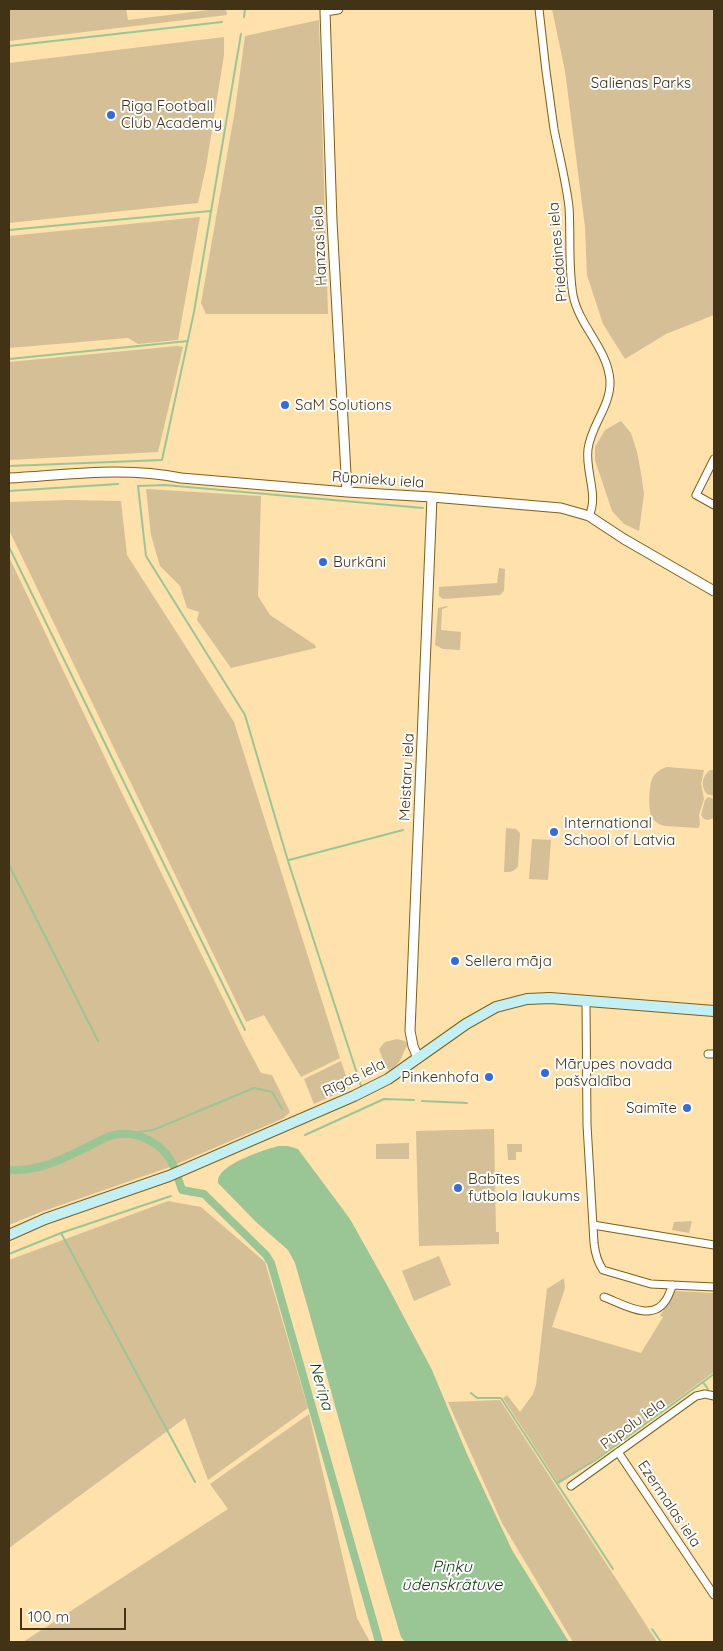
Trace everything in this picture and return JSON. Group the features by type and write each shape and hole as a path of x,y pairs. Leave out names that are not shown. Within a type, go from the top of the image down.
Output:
{"main road":[{"name":"Rīgas iela","path":"9,1235 45,1219 169,1176 337,1104 388,1079 478,1016 496,1007 536,998 714,1011"}],"street":[{"name":"Hanzas iela","path":"338,9 325,11 332,221 347,492"},
{"name":"Priedaines iela","path":"538,9 549,97 569,208 573,295 580,316 604,359 610,381 606,402 588,445 588,465 594,504 590,516"},
{"path":"714,459 696,495 714,505"},
{"name":"Rūpnieku iela","path":"9,478 130,471 164,474 181,478 561,508 590,516"},
{"name":"Meistaru iela","path":"418,1058 410,1031 432,497"},
{"path":"590,516 624,539 714,591"},
{"path":"586,1001 587,1125 595,1252 599,1264 603,1270 650,1284 714,1287"},
{"path":"593,1225 714,1245"},
{"path":"604,1297 644,1312 656,1311 666,1301 672,1286"},
{"name":"Pūpolu iela","path":"571,1486 696,1396 705,1394 714,1396"},
{"name":"Ezermalas iela","path":"618,1452 714,1595"}],"green space":[{"path":"9,9 126,9 128,20 217,9 226,9 227,15 9,41"},
{"name":"Salienas Parks","path":"552,9 714,9 714,315 666,334 625,359 603,324 587,275 585,227 565,71"},
{"path":"319,20 328,314 206,314 201,303 235,110 245,36"},
{"name":"Riga Football Club Academy","path":"224,37 224,55 206,167 198,203 9,223 9,63"},
{"path":"200,217 178,340 138,344 128,338 9,348 9,236"},
{"path":"177,346 183,347 158,452 9,460 9,362"},
{"path":"621,421 631,433 641,473 644,494 639,531 624,524 612,511 595,460 595,447 605,430"},
{"path":"146,489 261,496 258,596 270,615 315,645 316,648 231,668 197,620 199,612 187,608 180,586 160,566 151,535"},
{"path":"121,501 127,555 234,722 340,1058 301,1077 264,1015 246,1022 9,530 9,502"},
{"path":"9,557 117,783 246,1045 261,1073 272,1075 290,1112 284,1118 170,1167 9,1225"},
{"path":"499,568 505,569 504,591 500,595 443,599 439,596 439,587 497,583"},
{"path":"447,606 442,609 441,630 461,632 460,650 443,649 435,645 438,608"},
{"path":"667,767 704,770 701,784 704,799 699,815 700,825 698,828 665,826 652,818 649,804 651,782 656,773"},
{"path":"710,770 714,770 714,796 707,794 703,788 705,775"},
{"path":"708,797 714,799 714,818 708,820 704,819 701,815 705,800"},
{"path":"506,828 516,829 520,833 518,866 512,871 504,872"},
{"path":"532,839 551,840 548,880 529,879"},
{"path":"397,1039 405,1041 408,1045 400,1060 390,1070 386,1068 379,1049 385,1042"},
{"path":"341,1061 350,1088 314,1104 304,1079"},
{"name":"Babītes futbola laukums","path":"494,1129 496,1232 499,1232 499,1244 419,1246 416,1131"},
{"path":"409,1143 409,1159 376,1159 376,1144"},
{"path":"507,1144 522,1144 522,1152 516,1152 516,1160 508,1160"},
{"path":"168,1201 201,1207 265,1262 308,1408 208,1480 185,1418 9,1548 9,1260"},
{"path":"692,1221 689,1233 672,1230 674,1222"},
{"path":"439,1256 451,1285 414,1301 402,1271"},
{"path":"564,1278 565,1288 552,1327 641,1353 663,1317 660,1316 675,1291 714,1293 714,1372 559,1484 503,1398 507,1395 520,1412 533,1394 536,1385 547,1289"},
{"path":"500,1400 657,1642 573,1642 502,1523 448,1402"},
{"path":"309,1414 357,1618 370,1642 23,1642 228,1509 210,1484"}],"water":[{"name":"Piņķu ūdenskrātuve","path":"278,1146 298,1149 350,1219 432,1370 467,1454 512,1550 569,1642 405,1642 401,1637 373,1544 295,1263 288,1250 257,1223 218,1183 219,1176 232,1164"}],"waterway":[{"path":"244,17 245,9"},
{"path":"9,46 222,22"},
{"path":"9,466 162,460 194,312 241,34"},
{"path":"9,230 210,211"},
{"path":"9,359 188,341"},
{"path":"9,491 118,484"},
{"path":"361,1086 288,861 245,715 146,556 138,486 165,485 423,508"},
{"path":"9,547 245,1030"},
{"path":"289,860 403,830"},
{"path":"9,865 98,1041"},
{"path":"124,1134 153,1130 254,1088 272,1092 282,1109"},
{"path":"305,1135 384,1099 414,1100"},
{"path":"422,1101 467,1103"},
{"name":"Neriņa","path":"9,1170 30,1169 50,1164 105,1138 120,1134 139,1136 148,1140 163,1151 174,1167"},
{"name":"Neriņa","path":"178,1178 182,1190 204,1194 266,1255 271,1263 379,1642"},
{"path":"9,1254 61,1233 171,1196"},
{"path":"61,1233 195,1482"},
{"path":"557,1483 594,1461 714,1374"},
{"path":"703,1382 708,1389"},
{"path":"471,1393 477,1398 501,1398 613,1569"},
{"path":"652,1629 661,1642"}],"place":[{"name":"Riga Football Club Academy","path":"111,115"},
{"name":"SaM Solutions","path":"285,405"},
{"name":"Burkāni","path":"323,562"},
{"name":"International School of Latvia","path":"554,832"},
{"name":"Sellera māja","path":"455,961"},
{"name":"Mārupes novada pašvaldība","path":"545,1073"},
{"name":"Pinkenhofa","path":"489,1077"},
{"name":"Saimīte","path":"687,1108"},
{"name":"Babītes futbola laukums","path":"458,1188"}]}
